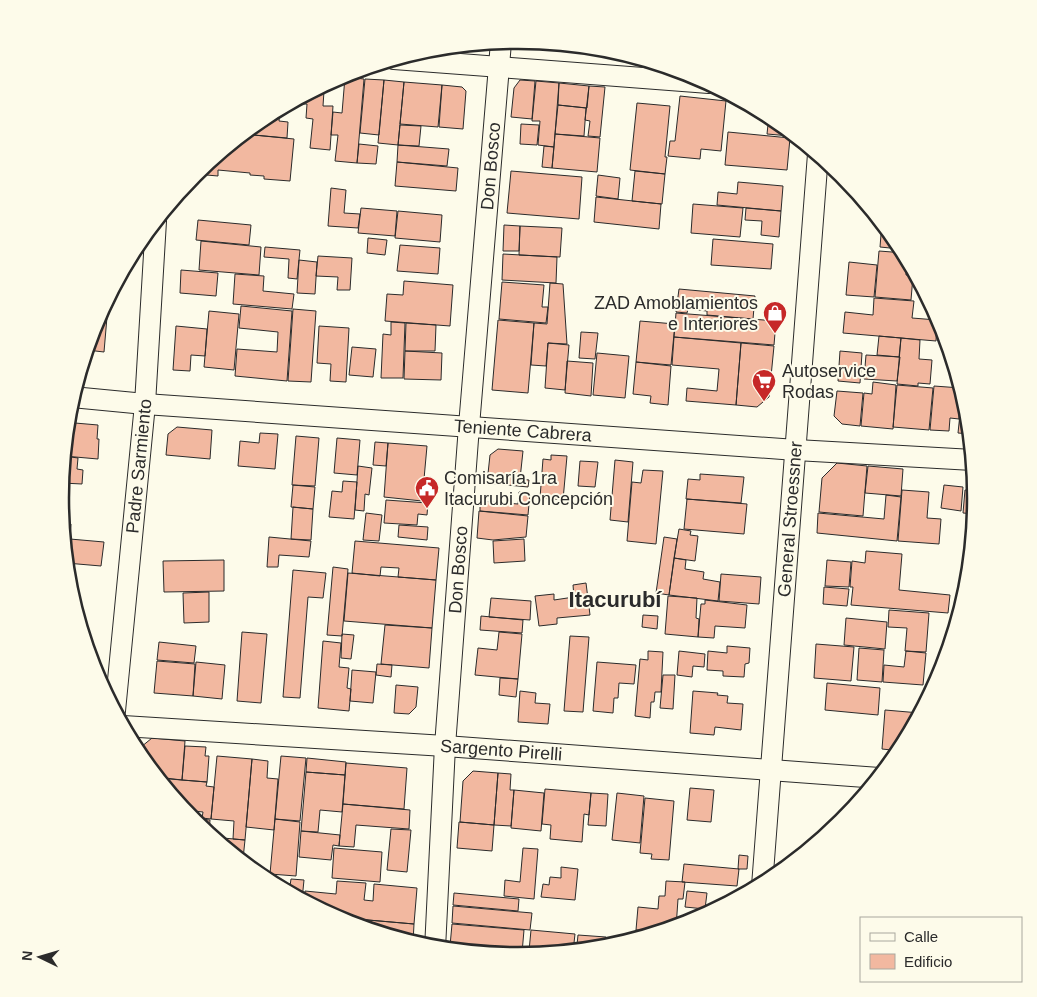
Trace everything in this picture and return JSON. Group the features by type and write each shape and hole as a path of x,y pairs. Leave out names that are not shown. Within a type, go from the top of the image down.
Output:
{"street":[{"name":"Don Bosco","path":"435,941 445,746 469,426 501,50"},
{"path":"413,61 686,81"},
{"name":"General Stroessner","path":"763,875 817,162"},
{"name":"Padre Sarmiento","path":"116,699 145,404 155,235"},
{"name":"Teniente Cabrera","path":"80,398 796,450 966,460"},
{"name":"Sargento Pirelli","path":"131,727 445,746 871,777"}],"building":[{"path":"359,78 364,79 357,163 335,161 338,135 331,135 333,112 342,113 344,84"},
{"path":"365,79 384,80 379,135 360,133"},
{"path":"384,80 404,82 398,145 378,143"},
{"path":"520,80 535,81 532,119 511,117 514,88"},
{"path":"536,81 559,83 554,147 538,145 540,121 532,121"},
{"path":"404,82 442,85 438,127 400,124"},
{"path":"559,83 589,86 587,108 558,105"},
{"path":"442,85 462,87 466,91 463,129 439,127"},
{"path":"589,86 605,87 600,137 588,136 590,121 585,120"},
{"path":"324,93 323,106 333,106 330,150 310,148 313,119 306,118 307,104 303,104"},
{"path":"680,96 726,101 721,151 701,149 700,159 668,156 670,141 675,141"},
{"path":"637,103 670,106 665,174 630,170"},
{"path":"558,105 586,108 584,136 555,134"},
{"path":"279,118 279,121 288,122 287,138 255,135"},
{"path":"521,124 539,125 537,145 520,144"},
{"path":"400,125 421,126 419,146 398,145"},
{"path":"768,125 783,135 767,134"},
{"path":"728,132 786,138 790,140 787,170 725,165"},
{"path":"555,134 600,138 597,172 552,168"},
{"path":"255,135 294,139 290,181 264,179 264,176 250,175 250,173 218,170 218,176 206,175"},
{"path":"359,144 378,146 376,164 357,163"},
{"path":"398,145 449,149 447,166 397,162"},
{"path":"544,146 554,147 552,168 542,167"},
{"path":"397,162 458,168 456,191 395,186"},
{"path":"511,171 582,177 579,219 507,213"},
{"path":"635,171 665,174 662,204 632,201"},
{"path":"598,175 620,178 618,199 596,196"},
{"path":"738,182 783,186 781,211 717,205 718,192 737,194"},
{"path":"331,188 346,190 344,213 360,214 358,228 328,226"},
{"path":"596,197 661,204 659,229 594,222"},
{"path":"693,204 743,208 740,237 691,233"},
{"path":"361,208 397,211 395,236 358,233"},
{"path":"746,208 781,211 779,237 761,235 762,221 745,220"},
{"path":"398,211 442,215 440,242 395,238"},
{"path":"198,220 251,225 249,245 196,240"},
{"path":"504,225 520,226 519,251 503,251"},
{"path":"520,226 562,228 560,257 519,255"},
{"path":"881,234 891,248 880,247"},
{"path":"368,238 387,240 385,255 367,253"},
{"path":"713,239 773,244 771,269 711,265"},
{"path":"201,241 261,247 259,275 199,270"},
{"path":"400,245 440,248 438,274 397,271"},
{"path":"265,247 300,250 297,279 288,278 289,259 264,257"},
{"path":"879,251 894,252 906,271 906,275 909,275 912,282 911,300 875,297"},
{"path":"503,254 557,257 556,283 502,280"},
{"path":"318,256 352,258 350,290 337,290 338,277 316,276"},
{"path":"299,260 317,262 315,294 297,293"},
{"path":"849,262 877,265 874,297 846,295"},
{"path":"181,270 218,273 216,296 180,293"},
{"path":"235,274 264,276 263,291 294,294 292,309 233,304"},
{"path":"404,281 453,285 450,326 385,321 387,294 403,295"},
{"path":"502,282 544,285 542,307 548,307 546,323 499,319"},
{"path":"550,283 563,284 567,344 548,343 546,366 531,365 534,323 547,324"},
{"path":"679,289 755,296 753,319 707,315 707,311 688,309 687,313 676,312"},
{"path":"874,298 914,301 912,318 931,320 936,333 936,341 843,333 845,312 873,315"},
{"path":"241,306 292,311 287,381 235,376 237,349 277,352 278,332 239,328"},
{"path":"293,309 316,311 311,382 288,381"},
{"path":"209,311 239,314 234,370 204,367"},
{"path":"676,313 776,321 774,345 674,337"},
{"path":"107,317 104,352 94,351"},
{"path":"498,320 534,323 528,393 492,390"},
{"path":"640,321 675,324 671,365 636,362"},
{"path":"391,322 405,323 403,378 381,378 383,334 391,335"},
{"path":"406,323 436,325 435,351 405,351"},
{"path":"176,326 207,329 205,356 191,355 190,371 173,370"},
{"path":"319,326 349,328 346,382 330,381 331,364 317,363"},
{"path":"581,332 598,333 595,359 579,358"},
{"path":"879,336 901,338 899,357 877,355"},
{"path":"674,337 741,343 736,405 686,401 687,388 717,391 719,369 672,365"},
{"path":"901,338 920,340 919,359 932,360 930,384 918,383 918,386 897,384"},
{"path":"548,343 569,345 565,390 545,388"},
{"path":"741,343 774,346 769,397 757,407 736,405"},
{"path":"352,347 376,349 373,377 349,375"},
{"path":"405,351 442,353 441,380 404,379"},
{"path":"840,351 862,353 860,383 838,381"},
{"path":"597,353 629,356 625,398 593,395"},
{"path":"866,355 900,357 897,381 864,379"},
{"path":"567,361 593,363 591,396 565,393"},
{"path":"636,362 671,366 668,405 650,403 651,396 633,394"},
{"path":"873,382 896,385 893,429 861,426 864,393 872,394"},
{"path":"897,385 933,388 929,430 893,427"},
{"path":"934,386 954,388 960,409 959,419 950,418 949,431 930,430"},
{"path":"837,391 863,393 860,426 842,424 834,416"},
{"path":"960,414 960,414 963,433 958,433"},
{"path":"75,423 98,425 98,459 71,457"},
{"path":"177,427 212,430 210,459 166,455 168,434"},
{"path":"260,433 278,434 275,469 238,466 240,441 259,443"},
{"path":"296,436 319,438 315,486 292,485"},
{"path":"337,438 360,440 357,475 334,473"},
{"path":"375,442 388,443 386,466 373,465"},
{"path":"388,443 427,446 422,501 384,497"},
{"path":"498,449 523,451 520,479 529,480 528,487 487,483 490,455"},
{"path":"551,455 567,456 563,500 540,498 543,459 551,460"},
{"path":"71,457 78,458 77,469 83,470 82,484 70,483"},
{"path":"615,460 633,462 628,522 610,520"},
{"path":"580,461 598,462 595,487 578,486"},
{"path":"837,463 867,466 863,516 819,512 822,478"},
{"path":"358,466 372,468 369,495 365,494 364,511 355,510"},
{"path":"868,466 903,469 901,496 865,493"},
{"path":"643,470 663,471 656,544 627,541 632,482 641,483"},
{"path":"700,474 744,477 741,503 686,499 688,479 700,480"},
{"path":"343,481 357,482 354,519 329,517 332,491 342,492"},
{"path":"293,485 315,487 313,509 291,507"},
{"path":"944,485 963,487 961,511 941,508"},
{"path":"902,490 929,492 927,518 941,519 939,544 898,541"},
{"path":"965,490 968,490 967,513 963,513"},
{"path":"519,492 530,493 528,515 480,511 480,501 518,504"},
{"path":"886,495 901,497 897,541 817,533 818,513 884,519"},
{"path":"687,499 747,504 744,534 684,529"},
{"path":"386,500 428,503 427,515 418,514 417,525 384,523"},
{"path":"293,507 313,509 311,540 291,539"},
{"path":"479,511 528,516 526,537 493,540 477,538"},
{"path":"366,513 382,515 379,541 363,540"},
{"path":"399,525 428,527 427,540 398,537"},
{"path":"679,529 691,531 690,535 698,536 695,561 674,558"},
{"path":"269,537 311,541 309,557 279,555 278,567 267,567"},
{"path":"664,537 677,539 669,595 656,593"},
{"path":"71,539 104,542 101,566 74,564"},
{"path":"524,539 525,561 494,563 493,541"},
{"path":"355,541 439,548 436,580 398,577 399,568 381,567 380,576 352,573"},
{"path":"866,551 902,554 899,590 950,595 948,613 851,605 853,587 850,587 852,561 865,563"},
{"path":"674,558 686,560 685,569 704,572 703,579 720,582 718,601 669,595"},
{"path":"224,560 224,591 164,592 163,561"},
{"path":"827,560 851,562 849,587 825,586"},
{"path":"333,567 348,569 342,636 327,635"},
{"path":"293,570 326,573 323,598 308,597 300,698 283,697"},
{"path":"348,573 436,580 432,628 344,621"},
{"path":"721,574 761,577 759,604 719,601"},
{"path":"586,583 590,615 557,618 557,624 539,626 535,596 554,594 554,600 574,597 573,585"},
{"path":"824,587 849,589 847,606 823,604"},
{"path":"209,592 209,622 184,623 183,593"},
{"path":"668,596 697,598 696,618 699,619 698,637 665,634"},
{"path":"491,598 531,601 530,620 489,617"},
{"path":"705,600 747,605 745,628 715,626 714,638 698,637 701,604 705,604"},
{"path":"889,610 929,613 926,652 905,651 907,628 888,627"},
{"path":"643,615 658,616 657,629 642,627"},
{"path":"481,616 523,620 522,633 480,630"},
{"path":"846,618 887,622 885,649 844,645"},
{"path":"385,625 432,628 429,668 381,664"},
{"path":"242,632 267,634 261,703 237,701"},
{"path":"499,632 522,634 518,679 475,675 478,648 497,650"},
{"path":"342,634 354,635 351,659 341,658"},
{"path":"570,636 589,637 583,712 564,711"},
{"path":"323,641 341,643 339,667 349,668 347,688 351,689 349,711 318,708"},
{"path":"159,642 196,646 194,663 157,660"},
{"path":"816,644 854,647 851,681 814,678"},
{"path":"727,646 750,648 749,663 745,664 744,677 723,676 723,671 707,670 708,651 727,653"},
{"path":"859,648 884,650 882,682 857,680"},
{"path":"648,651 663,652 661,692 655,692 654,702 651,702 650,718 635,716 640,659 648,660"},
{"path":"679,651 705,654 704,667 693,666 692,677 677,675"},
{"path":"906,651 926,653 923,685 883,682 884,665 904,667"},
{"path":"157,661 195,664 193,696 154,693"},
{"path":"196,662 225,665 222,699 193,696"},
{"path":"597,662 636,665 634,684 619,683 618,698 614,698 613,713 593,711"},
{"path":"377,664 392,665 391,677 376,675"},
{"path":"352,670 376,672 373,703 350,701"},
{"path":"663,675 675,675 673,709 660,708"},
{"path":"500,678 518,679 516,697 499,695"},
{"path":"827,683 880,688 878,715 825,710"},
{"path":"396,685 418,687 416,707 409,714 394,713"},
{"path":"520,691 536,693 535,703 550,704 548,724 518,722"},
{"path":"693,691 718,693 717,695 728,696 727,703 743,704 741,730 715,727 714,735 690,733"},
{"path":"885,710 914,712 891,750 882,749"},
{"path":"152,738 185,741 182,780 167,778 143,745"},
{"path":"185,746 206,747 205,756 209,756 207,782 182,780"},
{"path":"217,756 252,759 245,840 233,839 234,821 211,819"},
{"path":"281,756 306,758 300,821 275,819"},
{"path":"307,758 346,762 345,775 306,772"},
{"path":"252,759 268,761 267,778 278,779 274,830 246,827"},
{"path":"346,763 407,768 404,809 343,804"},
{"path":"473,771 498,773 494,825 460,822 463,781"},
{"path":"306,772 345,775 342,812 320,810 318,832 301,831"},
{"path":"498,773 511,774 510,790 514,790 511,826 494,825"},
{"path":"167,779 207,782 206,786 214,787 211,819 202,818 203,812 195,811"},
{"path":"690,788 714,790 711,822 687,820"},
{"path":"545,789 591,793 589,815 584,814 582,842 550,839 551,825 542,824"},
{"path":"514,790 544,793 541,831 511,828"},
{"path":"591,793 608,794 606,826 588,825"},
{"path":"617,793 644,796 640,843 612,840"},
{"path":"645,798 674,801 669,860 651,859 652,854 640,853"},
{"path":"343,804 410,810 409,829 356,825 354,847 339,846"},
{"path":"202,819 210,820 210,826"},
{"path":"275,819 300,822 296,876 270,873"},
{"path":"459,822 494,825 492,851 457,848"},
{"path":"391,829 411,830 407,872 387,870"},
{"path":"301,831 340,835 339,846 333,845 331,860 299,857"},
{"path":"223,838 245,840 244,854"},
{"path":"334,848 382,852 380,882 332,878"},
{"path":"523,848 538,849 534,899 504,896 505,880 520,882"},
{"path":"739,855 748,856 747,869 738,869"},
{"path":"684,864 739,869 737,886 682,882"},
{"path":"561,867 578,869 575,900 541,897 543,884 549,885 550,877 561,878"},
{"path":"291,879 304,880 303,893 290,885"},
{"path":"337,881 366,883 364,900 373,901 374,884 417,888 414,924 361,919 305,894 305,891 336,894"},
{"path":"666,881 685,882 683,899 678,899 677,919 643,931 636,930 638,907 658,909 659,896 665,896"},
{"path":"687,891 707,893 705,907 685,907"},
{"path":"454,893 519,899 518,911 453,905"},
{"path":"453,906 532,913 530,930 452,923"},
{"path":"361,919 414,924 413,936"},
{"path":"452,924 524,930 522,948 489,947 450,943"},
{"path":"531,930 575,934 574,944 529,948"},
{"path":"578,935 606,937 606,940 577,944"}],"place":[{"name":"ZAD Amoblamientos e Interiores","path":"775,334"},
{"name":"Autoservice Rodas","path":"764,402"},
{"name":"Comisaría 1ra Itacurubi Concepción","path":"427,509"}],"district":[{"name":"Itacurubí","path":"615,599"}]}
